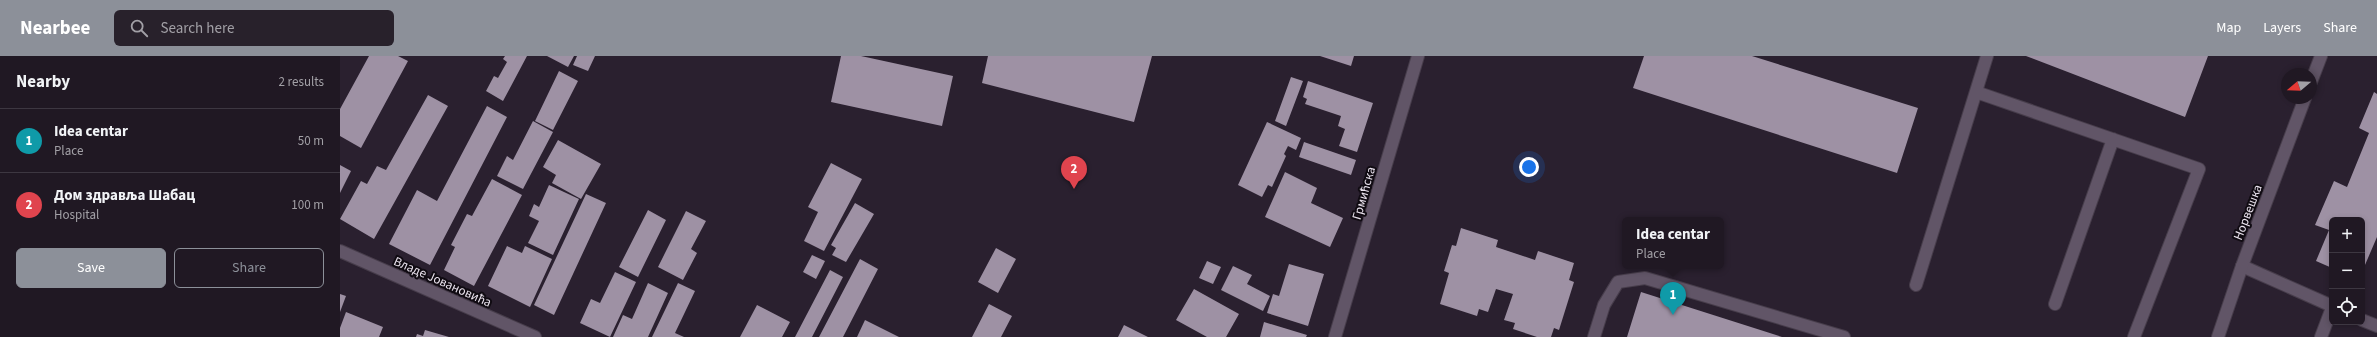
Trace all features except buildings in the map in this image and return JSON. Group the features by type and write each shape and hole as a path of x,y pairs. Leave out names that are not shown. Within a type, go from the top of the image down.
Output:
{"street":[{"name":"Грмићска","path":"1335,337 1418,56"},
{"path":"1916,286 1987,56"},
{"path":"2316,68 2321,56"},
{"path":"1976,92 2199,169 2134,337"},
{"name":"Норвешка","path":"2218,337 2242,266 2303,104"},
{"path":"2055,304 2113,139"},
{"name":"Владе Јовановића","path":"340,251 534,337"},
{"path":"2242,266 2329,306"},
{"path":"1594,337 1604,305 1618,282 1645,278 1844,337"},
{"path":"2321,337 2329,315"},
{"path":"2365,321 2377,326"}],"place":[{"name":"Дом здравља Шабац","path":"1074,189"},
{"name":"Idea centar","path":"1673,315"}]}
